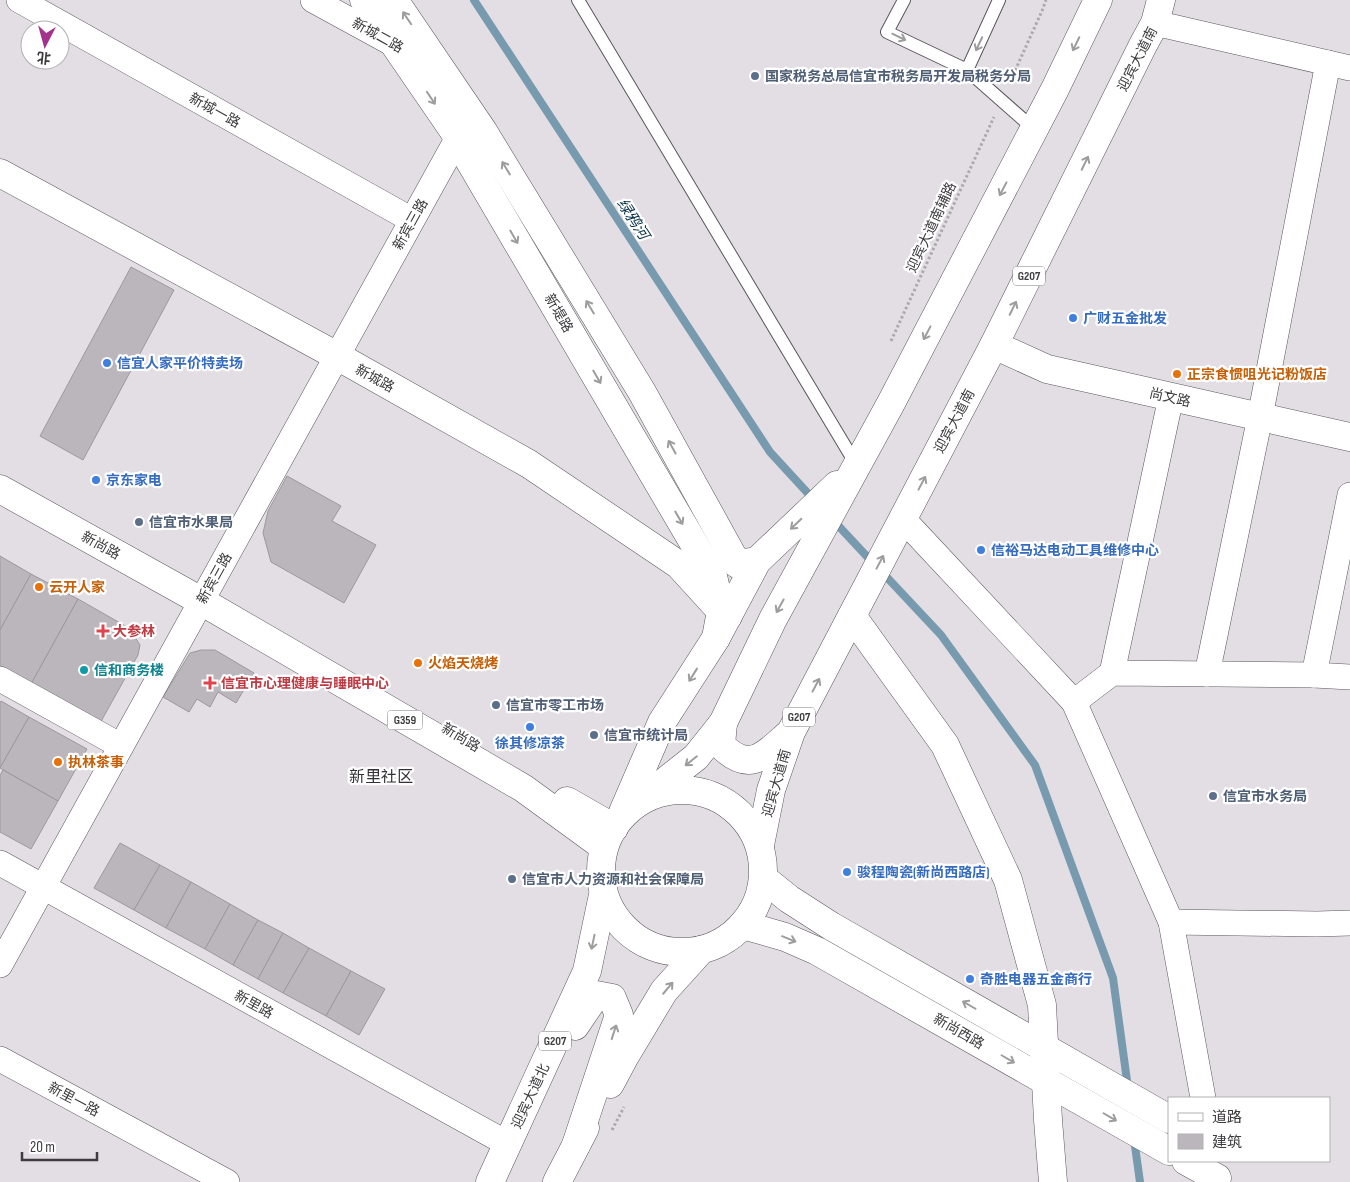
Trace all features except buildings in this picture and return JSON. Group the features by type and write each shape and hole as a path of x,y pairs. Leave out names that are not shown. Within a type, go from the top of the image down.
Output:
{"main road":[{"name":"新堤路","path":"364,0 458,137 462,148 713,576 722,622"},
{"path":"394,0 484,131 642,392 737,564 766,553"},
{"path":"613,830 644,798 696,757 723,723 773,619 853,472 1034,128 1098,0"},
{"name":"迎宾大道南","path":"760,845 771,790 791,732 994,346 1158,12 1172,0"},
{"name":"新城路","path":"0,173 337,356 528,464 678,565 722,622"},
{"name":"尚文路","path":"994,346 1047,369 1350,437"},
{"path":"644,798 671,790 700,791 708,794 726,802 746,821 760,845 764,873 759,899 746,922 726,940 701,950 677,952 652,947 631,935 614,917 604,895 600,867 613,830 662,722 766,553 853,472"},
{"name":"新尚路","path":"0,489 201,601 522,788 613,830"},
{"path":"857,607 945,744 1008,880 1042,1005 1044,1048 1057,1087 1048,1120 1053,1182"},
{"path":"723,723 721,745 731,755 749,761 764,756 791,732"},
{"name":"新尚西路","path":"763,878 789,899 831,926 1168,1118"},
{"name":"迎宾大道北","path":"490,1182 587,971 604,895"},
{"name":"新尚西路","path":"743,925 785,937 817,951 1168,1150"},
{"path":"576,1145 624,1056 664,991 701,950"},
{"path":"534,1088 596,995 612,998 619,1015 576,1145 561,1181"}],"street":[{"name":"新城一路","path":"19,0 412,220"},
{"name":"新城二路","path":"313,0 442,71"},
{"path":"1158,12 1339,65 1260,417 1207,674"},
{"name":"新宾三路","path":"0,965 471,113"},
{"path":"1112,673 1171,397"},
{"path":"1314,675 1350,495"},
{"path":"901,522 1074,702 1171,922 1203,1097"},
{"path":"1074,702 1112,673 1350,677"},
{"path":"0,678 121,746"},
{"name":"新里路","path":"0,863 508,1144"},
{"path":"1171,922 1317,924 1350,922"},
{"name":"新里一路","path":"0,1059 227,1182"}],"lane":[{"path":"578,0 853,472"},
{"path":"904,0 887,32 967,70 1034,128"},
{"path":"967,70 1000,0"}],"path":[{"name":"迎宾大道南辅路","path":"891,342 1046,0"}],"waterway":[{"name":"绿鸦河","path":"474,0 770,452 815,501"},
{"path":"833,520 873,563"},
{"path":"881,571 941,635 1035,765 1113,978 1128,1088"},
{"path":"1134,1139 1140,1182"}],"place":[{"name":"国家税务总局信宜市税务局开发局税务分局","path":"755,76"},
{"name":"广财五金批发","path":"1073,318"},
{"name":"信宜人家平价特卖场","path":"107,363"},
{"name":"正宗食惯咀光记粉饭店","path":"1177,374"},
{"name":"京东家电","path":"96,480"},
{"name":"信宜市水果局","path":"139,522"},
{"name":"信裕马达电动工具维修中心","path":"981,550"},
{"name":"云开人家","path":"39,587"},
{"name":"大参林","path":"103,631"},
{"name":"火焰天烧烤","path":"418,663"},
{"name":"信和商务楼","path":"84,670"},
{"name":"信宜市心理健康与睡眠中心","path":"210,683"},
{"name":"信宜市零工市场","path":"496,705"},
{"name":"徐其修凉茶","path":"530,727"},
{"name":"信宜市统计局","path":"594,735"},
{"name":"执林茶事","path":"58,762"},
{"name":"信宜市水务局","path":"1213,796"},
{"name":"骏程陶瓷(新尚西路店)","path":"847,872"},
{"name":"信宜市人力资源和社会保障局","path":"512,879"},
{"name":"奇胜电器五金商行","path":"970,979"}],"district":[{"name":"新里社区","path":"381,776"}]}
